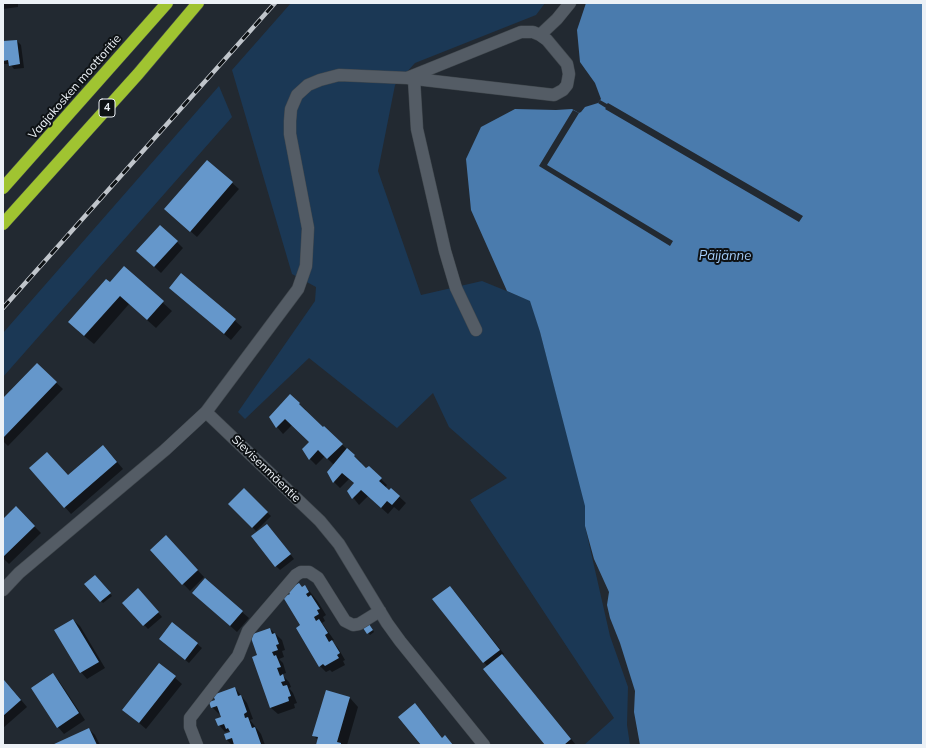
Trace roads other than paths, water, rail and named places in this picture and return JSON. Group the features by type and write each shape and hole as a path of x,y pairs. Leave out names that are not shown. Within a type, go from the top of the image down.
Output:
{"highway":[{"name":"Vaajakosken moottoritie","path":"3,188 166,3"},
{"name":"4","path":"3,224 138,74 198,3"}],"street":[{"path":"540,35 557,19 570,3"},
{"path":"3,590 19,573 165,450 206,412 298,289 306,266 308,228 290,134 291,109 297,95 308,85 339,75 410,79 554,95 563,90 569,74 567,64 558,52 540,35 532,32 521,32 410,79"},
{"path":"410,79 417,129 445,251 456,288 476,330"},
{"name":"Sievisenmäentie","path":"206,412 320,521 339,544 400,641 484,745"},
{"path":"197,745 190,727 190,718 238,656 248,631 296,575 301,572 310,572 318,578 345,621 353,625 360,624 380,611"}],"water":[{"name":"Päijänne","path":"586,3 923,3 923,745 640,745 634,712 635,691 620,643 610,618 607,605 609,592 594,559 585,526 585,506 540,332 530,301 507,291 471,210 466,159 481,127 515,109 572,109 579,113 585,107 598,103 601,99 595,83 580,62 577,30"}],"railway":[{"path":"3,308 275,3"}]}
